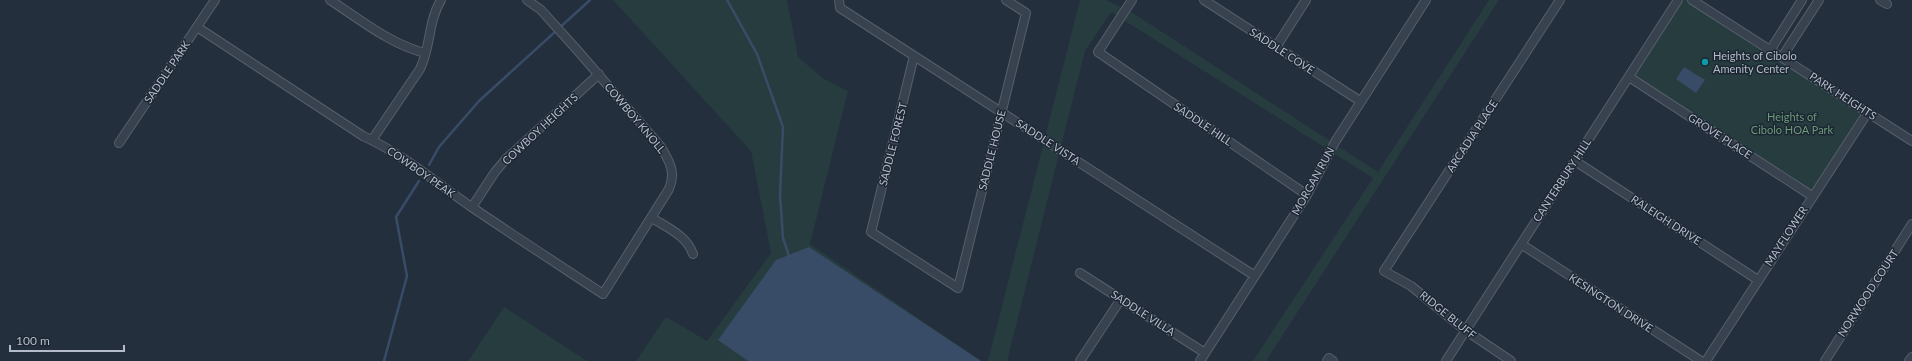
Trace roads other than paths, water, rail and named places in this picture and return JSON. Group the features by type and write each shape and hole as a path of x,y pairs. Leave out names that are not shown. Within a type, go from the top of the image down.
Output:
{"street":[{"name":"SADDLE PARK","path":"119,143 215,0"},
{"path":"330,0 384,36 406,48 426,53"},
{"path":"372,140 420,69 426,53 433,17 441,0"},
{"name":"COWBOY KNOLL","path":"527,0 541,10 599,74 662,147 670,162 673,181 652,218 603,294"},
{"name":"SADDLE HOUSE","path":"958,288 1026,13 1006,0"},
{"name":"SADDLE HILL","path":"1132,0 1098,52 1307,195"},
{"name":"SADDLE COVE","path":"1204,0 1360,101"},
{"path":"1276,47 1306,0"},
{"name":"MORGAN RUN","path":"1200,361 1307,195 1335,142 1360,101 1426,0"},
{"name":"ARCADIA PLACE","path":"1384,271 1560,0"},
{"name":"CANTERBURY HILL","path":"1446,361 1678,0"},
{"name":"PARK HEIGHTS","path":"1692,0 1912,141"},
{"path":"1770,49 1802,0"},
{"path":"1782,57 1818,0"},
{"name":"SADDLE VISTA","path":"839,4 914,56 1256,276"},
{"name":"COWBOY PEAK","path":"197,28 363,136 403,157 472,207 603,294"},
{"name":"SADDLE FOREST","path":"914,56 871,232 958,288"},
{"name":"COWBOY HEIGHTS","path":"472,207 506,159 599,74"},
{"name":"GROVE PLACE","path":"1629,77 1812,196"},
{"name":"MAYFLOWER","path":"1706,361 1868,112"},
{"name":"RALEIGH DRIVE","path":"1575,161 1758,280"},
{"path":"652,218 690,245 693,254"},
{"name":"NORWOOD COURT","path":"1824,361 1912,224"},
{"name":"KESINGTON DRIVE","path":"1521,244 1701,361"},
{"name":"RIDGE BLUFF","path":"1384,271 1411,286 1465,330 1511,361"},
{"name":"SADDLE VILLA","path":"1080,273 1205,353"},
{"path":"1080,361 1121,299"},
{"path":"1909,361 1912,357"}],"water":[{"path":"1684,67 1705,80 1696,93 1676,79"},
{"path":"809,247 981,361 748,361 718,340 776,260"}],"waterway":[{"path":"429,165 439,147 479,101 590,0"},
{"path":"727,0 757,54 783,127 780,195 783,238 790,259"},
{"path":"384,361 407,276 396,217 419,181"}],"place":[{"name":"Heights of Cibolo Amenity Center","path":"1705,62"}],"park label":[{"name":"Heights of Cibolo HOA Park","path":"1792,123"}]}
